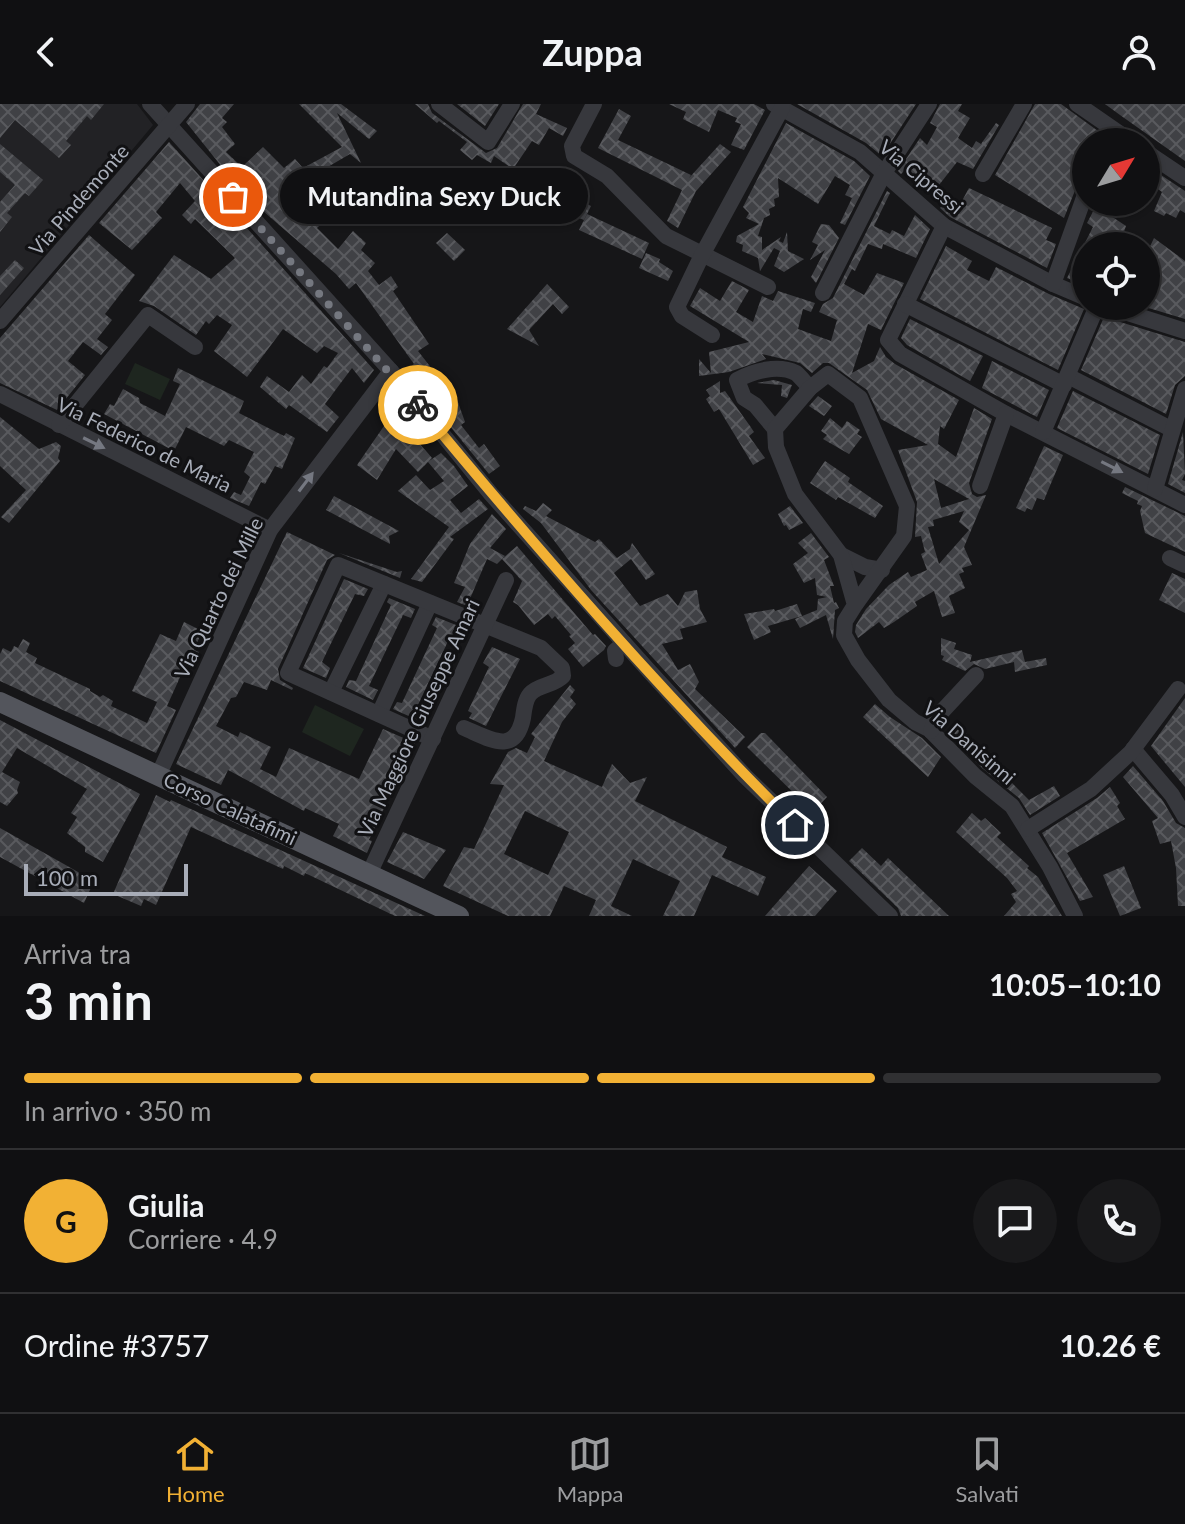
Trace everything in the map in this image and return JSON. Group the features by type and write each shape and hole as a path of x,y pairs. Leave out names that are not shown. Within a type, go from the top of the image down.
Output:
{"main road":[{"name":"Corso Calatafimi","path":"0,702 459,916"}],"street":[{"path":"150,104 391,371 491,494 624,643 670,706 792,829 890,916"},
{"name":"Via Pindemonte","path":"0,321 187,104"},
{"path":"439,104 488,142 512,104"},
{"path":"594,104 572,146 574,156 607,176 666,236 768,287"},
{"path":"823,293 884,173 929,104"},
{"path":"983,174 1024,104"},
{"path":"1077,104 1112,128"},
{"path":"712,335 682,316 677,307 778,106"},
{"name":"Via Cipressi","path":"778,106 860,152 944,226 1072,292"},
{"path":"1160,161 1185,178"},
{"path":"1053,284 1077,216"},
{"path":"944,226 888,340 900,354 1006,414 1185,505"},
{"path":"905,304 1171,429"},
{"path":"59,425 148,315 195,347"},
{"path":"1043,432 1091,320"},
{"path":"1150,320 1185,331"},
{"name":"Via Quarto dei Mille","path":"158,776 279,526 391,371"},
{"path":"810,388 796,373 754,371 737,380 744,398 755,405 775,429 776,447 795,494 841,555 855,605"},
{"path":"775,429 810,388 828,374 860,398 907,506 904,536 855,605"},
{"path":"1155,489 1185,389"},
{"name":"Via Federico de Maria","path":"0,394 59,425 279,526"},
{"path":"980,486 1006,414"},
{"path":"841,555 865,567 882,570"},
{"path":"433,739 288,673 338,565 541,648 562,668 563,676 529,695 520,734 514,739 504,742 493,740 464,728"},
{"name":"Via Maggiore Giuseppe Amari","path":"369,874 506,580"},
{"path":"331,692 384,584"},
{"path":"379,714 430,603"},
{"name":"Via Danisinni","path":"855,605 845,621 844,635 858,660 889,700 931,731 975,776 1012,806 1028,829 1075,916"},
{"path":"616,659 615,651 624,643"},
{"path":"931,731 936,718 976,675"},
{"path":"1028,829 1091,789 1133,749 1178,689"},
{"path":"1133,749 1172,795 1185,817"}],"shaded area":[{"path":"0,104 137,104 153,125 0,307"},
{"path":"135,363 170,379 160,400 125,384"},
{"path":"315,705 364,729 350,756 302,732"}],"building":[{"path":"0,104 104,104 91,120 87,116 66,141 71,145 59,158 15,120 0,138"},
{"path":"200,104 234,104 222,118 227,122 222,127 235,144 226,152 242,167 263,147 284,168 295,159 303,168 342,147 299,104 341,104 377,131 369,139 337,113 361,163 350,154 326,168 342,186 313,214 322,223 317,228 338,249 353,231 366,243 361,250 375,263 368,271 379,285 391,276 398,287 393,291 429,344 418,351 451,393 454,391 465,422 461,425 479,448 484,444 500,466 489,474 405,371 414,364 356,283 349,289 336,274 256,205 222,167 186,122"},
{"path":"415,104 428,104 432,113 486,153 497,148 523,104 541,104 536,114 567,128 563,136 549,128 539,145 532,141 513,169 494,156 491,163 477,155 472,160 460,150 467,142"},
{"path":"457,104 499,104 485,126"},
{"path":"669,104 754,104 765,110 744,150 731,145 741,124 735,122 737,118 718,110 709,132 683,119 686,112"},
{"path":"797,104 916,104 882,156 866,143"},
{"path":"940,104 962,104 958,111 970,118 958,138 972,148 976,141 981,144 996,123 999,125 973,169 957,162 932,194 904,171 901,174 898,171 920,138 927,145 937,127 930,123"},
{"path":"1035,104 1061,104 1094,128 1072,128 1072,198 1064,218 995,175"},
{"path":"1105,104 1185,104 1185,161 1160,143 1160,128 1138,128"},
{"path":"619,109 631,116 618,140 691,175 689,178 720,144 731,152 696,191 678,228 667,221 682,190 598,148"},
{"path":"786,123 854,161 870,176 845,225 840,223 852,198 845,195 850,185 835,176 818,204 778,178 779,197 774,199 775,206 769,209 770,215 764,218 758,236 762,237 762,250 781,237 779,241 783,243 787,232 788,251 804,259 784,272 774,266 780,251 774,248 760,271 758,258 742,251 743,245 736,242 737,236 759,224 746,218 749,213 743,207"},
{"path":"169,142 217,195 209,204 230,228 237,217 374,370 364,383 352,368 325,404 339,417 327,432 289,405 286,409 260,387 267,376 289,392 302,375 311,384 338,353 324,346 317,353 283,329 247,377 214,351 232,325 217,315 209,324 206,321 196,335 154,306 139,301 174,255 211,279 235,258 195,219 191,224 182,215 195,201 180,183 156,212 162,218 132,250 99,223"},
{"path":"0,144 43,180 29,196 25,193 7,213 12,217 0,232 0,202 15,185 0,172"},
{"path":"1160,174 1185,191 1185,213 1180,210 1176,218 1166,213 1164,216 1160,214"},
{"path":"969,188 1052,228 1046,240 1056,244 1047,268 950,217 940,208 944,203 957,210"},
{"path":"887,191 890,193 874,226 890,234 892,230 904,236 915,215 930,229 916,258 883,244 882,249 868,244 855,271 852,269 844,284 864,295 877,273 904,283 881,330 868,324 852,373 874,361 880,347 895,364 959,400 944,429 940,426 938,444 956,457 974,408 992,419 969,483 972,494 977,497 986,495 964,547 972,565 962,568 964,572 959,574 965,588 949,596 955,613 942,617 934,591 915,602 917,606 894,622 884,628 879,622 858,638 856,625 866,609 889,585 908,572 911,577 927,570 921,554 925,552 921,536 915,537 917,502 898,450 928,445 881,419 867,390 829,363 823,363 812,373 800,363 762,354 766,359 729,372 699,376 699,359 711,373 709,352 749,342 690,306 700,288 720,301 732,281 749,290 736,312 753,322 762,296 773,301 778,291 815,303 811,312 803,309 798,329 831,341 837,320 819,312 823,304 833,298","holes":["934,479 969,499 941,508","964,511 959,522 969,530 939,564 928,527 934,526 933,520"]},
{"path":"562,192 591,206 584,220 554,208"},
{"path":"587,214 649,243 642,259 579,230"},
{"path":"1091,216 1111,216 1126,226 1124,232 1090,232 1093,227 1087,223"},
{"path":"821,224 829,225 839,238 816,283 811,277 825,250 810,260 818,245 812,242"},
{"path":"447,233 465,250 454,261 436,243"},
{"path":"89,235 135,275 105,314 112,320 97,339 108,347 101,355 83,342 68,361 85,375 57,410 0,383 0,338"},
{"path":"1160,242 1185,261 1185,319 1160,311"},
{"path":"946,246 972,261 967,270 989,281 996,267 1072,304 1072,320 1079,320 1058,370 920,299"},
{"path":"646,253 660,259 659,262 673,271 668,281 639,268"},
{"path":"15,260 24,268 0,295 0,276"},
{"path":"547,284 569,307 562,314 553,304 529,330 539,346 507,329"},
{"path":"910,319 983,356 970,381 907,345 901,338"},
{"path":"1103,320 1114,320 1185,342 1185,376 1175,385 1166,414 1081,370"},
{"path":"992,361 1049,390 1037,417 982,388"},
{"path":"178,368 244,401 239,413 284,436 286,433 295,438 282,469 275,466 265,484 261,482 249,506 230,498 234,492 241,495 250,477 244,472 254,452 229,440 224,446 186,427 174,451 104,414 110,404 114,406 123,389 139,398 140,403 165,416 180,384 173,381"},
{"path":"774,380 792,385 787,398 781,396 782,385 757,383"},
{"path":"720,381 720,393 725,391 750,426 754,432 749,436 765,458 753,465 719,409 714,412 706,399 710,396 706,390"},
{"path":"1073,391 1160,435 1148,474 1057,428"},
{"path":"818,396 832,406 824,416 809,406"},
{"path":"393,413 432,458 429,461 441,453 468,486 450,500 461,513 479,499 488,509 450,537 454,539 422,582 411,579 449,527 398,491 416,475 430,490 444,481 428,462 418,472 396,449 377,480 357,465"},
{"path":"0,417 39,449 56,442 61,446 60,461 9,523 1,517 26,490 0,466"},
{"path":"830,418 842,428 847,421 860,430 857,434 862,437 849,454 823,439 827,435 821,431"},
{"path":"1183,432 1185,474 1182,480 1185,481 1185,493 1168,484"},
{"path":"1044,446 1063,455 1044,500 1037,498 1032,510 1027,508 1025,512 1016,508"},
{"path":"825,461 850,478 848,482 883,506 875,518 838,497 836,500 810,483"},
{"path":"1125,487 1185,516 1185,552 1145,533 1140,511 1142,506 1122,493"},
{"path":"334,496 399,531 389,536 390,544 326,510"},
{"path":"543,503 552,510 546,516 595,542 599,539 617,558 630,549 632,543 655,574 646,580 631,559 614,573 640,606 668,594 678,606 685,592 697,590 700,609 707,622 680,629 683,639 662,644 678,670 690,664 699,682 695,689 745,737 735,748 591,590 541,523 523,509 525,506 536,511"},
{"path":"790,506 803,523 789,530 778,514"},
{"path":"492,514 506,529 490,548 505,556 497,564 487,559 469,601 477,606 475,609 457,602 465,587 454,583 470,544"},
{"path":"287,532 335,555 327,560 278,669 280,680 293,688 271,680 267,690 244,682 216,726 238,737 240,732 271,747 260,769 276,777 289,748 359,779 383,729 415,743 369,840 372,841 367,853 333,836 339,824 305,808 304,811 228,770 221,785 176,764"},
{"path":"811,533 829,557 824,560 834,586 830,586 834,603 839,608 835,610 833,639 826,615 800,628 795,619 817,610 818,599 827,597 817,595 815,578 804,583 793,564 808,553 798,543"},
{"path":"517,546 606,646 583,667 568,649 575,643 571,635 555,616 552,619 548,614 534,625 513,602 522,581 502,559"},
{"path":"339,553 402,571 400,578"},
{"path":"1172,573 1185,579 1185,613 1159,600"},
{"path":"344,579 368,589 364,596 355,594 322,662 330,668 326,678 303,668"},
{"path":"389,598 415,609 411,618 403,615 369,686 378,690 373,700 346,687 349,680 356,681 391,605 387,602"},
{"path":"797,604 802,616 768,626 771,632 754,640 744,614 775,611"},
{"path":"436,617 466,629 460,642 450,637 417,707 427,712 422,722 393,709 397,702 402,703 437,628 432,625"},
{"path":"184,622 202,631 194,650 199,652 192,666 186,664 167,706 176,710 156,753 0,681 0,654 3,648 11,652 14,646 18,648 23,639 30,643 26,652 37,658 35,663 90,689 100,697 103,695 113,701 111,706 147,723 157,702 132,691 160,634 176,641"},
{"path":"941,638 956,643 954,649 972,655 970,662 1022,650 1025,662 1046,658 1047,665 1015,672 1014,662 985,669 974,664 965,671 942,660"},
{"path":"492,647 520,659 486,726 469,718 472,713 468,711 489,667 483,663"},
{"path":"570,685 575,690 570,697 576,704 562,722 544,761 602,787 612,764 630,783 647,777 635,801 727,847 722,857 766,877 758,896 712,875 694,916 663,916 680,881 633,859 611,906 632,916 589,916 596,900 564,886 550,916 508,916 443,886 464,847 474,849 504,785 490,784 508,752 516,748 527,753 535,737 531,734","holes":["525,811 569,832 548,875 504,854"]},
{"path":"1185,698 1185,787 1151,746"},
{"path":"875,704 922,738 941,757 928,777 863,717"},
{"path":"0,720 140,794 103,862 85,852 85,847 67,833 77,817 71,813 87,789 17,748 2,772 20,782 18,793 7,806 0,802"},
{"path":"960,729 1029,800 1054,786 1060,796 1030,815 1019,798 982,768 946,731"},
{"path":"761,733 765,733 827,797 813,812 747,747"},
{"path":"1133,766 1163,801 1176,823 1185,828 1185,906 1178,906 1171,841 1160,844 1152,821 1158,818 1123,777"},
{"path":"1110,787 1125,819 1067,853 1093,897 1080,901 1042,833"},
{"path":"156,795 425,916 395,916 305,873 304,876 284,866 283,869 191,827 156,905 144,899 141,906 113,894"},
{"path":"972,813 981,821 985,818 1001,833 997,837 1029,866 1027,868 1038,877 1062,916 1004,916 1016,902 1011,894 1017,891 956,832"},
{"path":"0,828 94,881 84,903 0,857"},
{"path":"403,832 446,850 424,879 387,862"},
{"path":"862,848 881,866 888,858 949,916 901,916 898,908 849,861"},
{"path":"809,866 837,891 815,916 765,916"},
{"path":"1124,866 1141,908 1120,916 1103,875"}],"way so far":[{"path":"233,197 391,371 418,405"}],"place":[{"name":"Mutandina Sexy Duck","path":"233,197"}],"route":[{"path":"418,405 491,494 650,672 745,776 795,825"}]}
